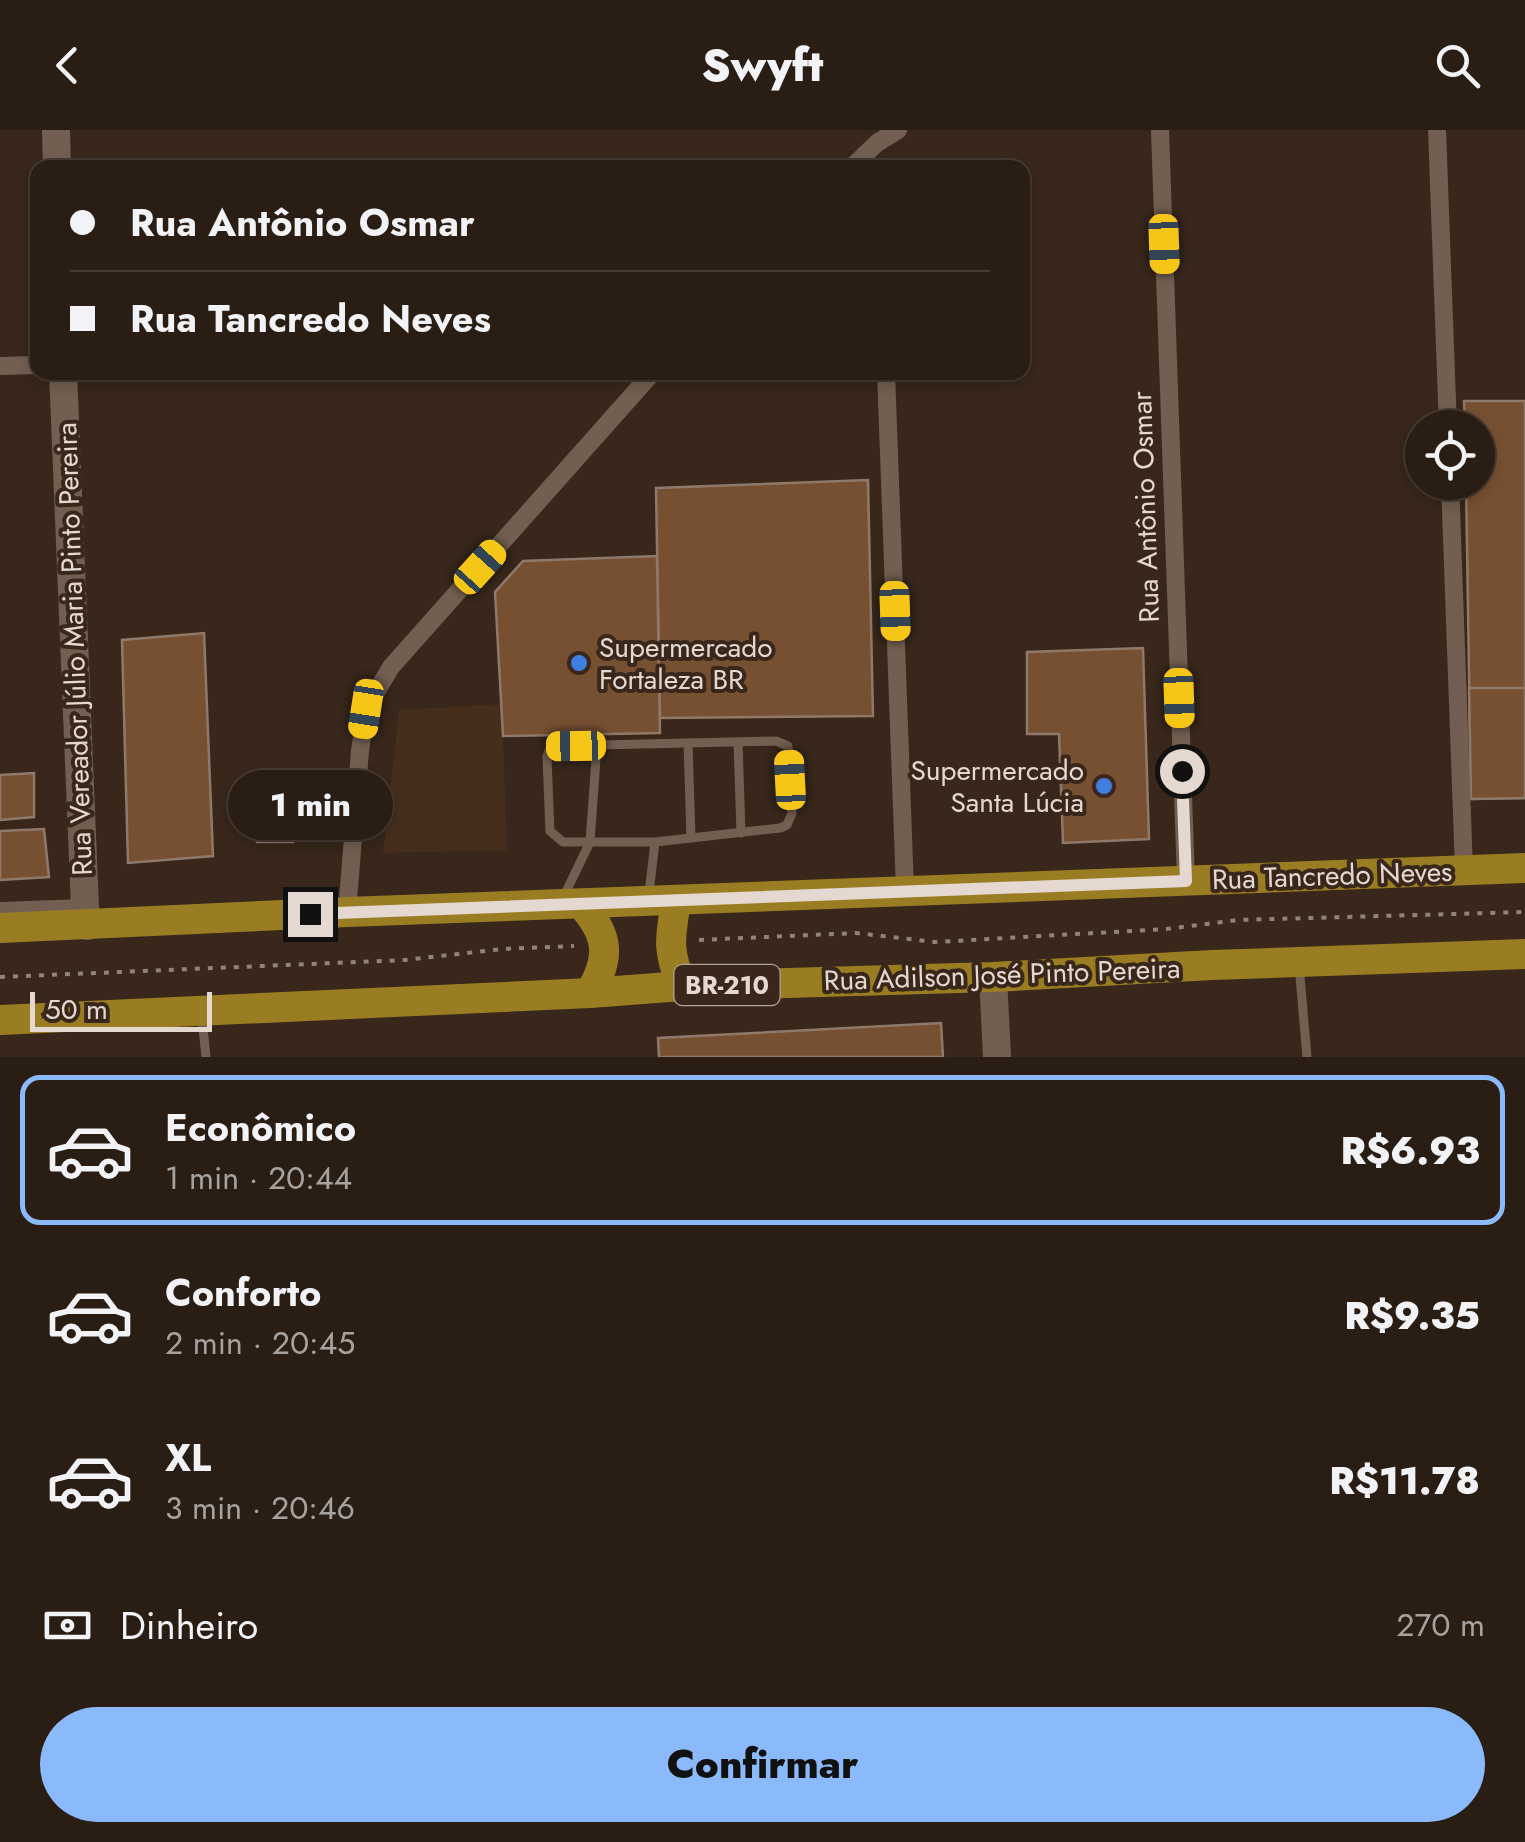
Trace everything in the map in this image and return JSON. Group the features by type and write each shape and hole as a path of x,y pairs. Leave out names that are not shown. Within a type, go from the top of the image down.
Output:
{"main road":[{"name":"Rua Tancredo Neves","path":"0,928 87,917 662,902 1525,868"},
{"path":"662,902 672,960 682,986"},
{"path":"570,904 595,919 603,944 605,961 590,993"},
{"name":"Rua Adilson José Pinto Pereira","path":"0,1020 682,986 993,978 1525,954"}],"street":[{"path":"56,130 56,160"},
{"path":"859,160 877,142 898,130"},
{"name":"Rua Antônio Osmar","path":"1160,130 1186,881"},
{"path":"1437,130 1447,410"},
{"path":"877,142 878,160"},
{"path":"0,366 30,366"},
{"name":"Rua Vereador Júlio Maria Pinto Pereira","path":"63,380 87,917"},
{"path":"347,912 366,709 391,667 646,380"},
{"path":"886,380 905,890"},
{"path":"1451,500 1464,870"},
{"path":"0,911 87,917"},
{"path":"993,978 997,1057"}],"lane":[{"path":"776,741 788,746 792,814 787,825 655,842 563,842 550,831 546,757 556,746 738,742 776,741"},
{"path":"738,742 741,833"},
{"path":"688,743 691,838"},
{"path":"570,904 590,842 597,746"},
{"path":"655,842 662,902"},
{"path":"1299,962 1307,1057"},
{"path":"201,1010 206,1057"}],"path":[{"path":"670,941 856,933 935,942 1166,930 1238,920 1525,912"},
{"path":"0,977 405,960 502,949 603,944"}],"shaded area":[{"path":"502,704 507,850 383,853 399,710"}],"building":[{"path":"1464,401 1525,401 1525,798 1471,799 1466,500 1495,500 1495,410 1464,410"},
{"path":"868,480 873,716 660,718 656,488"},
{"name":"Supermercado Fortaleza BR","path":"657,556 660,733 503,736 495,592 523,561"},
{"path":"204,633 213,856 128,863 122,640"},
{"name":"Supermercado Santa Lúcia","path":"1143,648 1149,839 1063,843 1059,734 1027,734 1027,652"},
{"path":"1469,688 1525,688 1525,798 1471,799"},
{"path":"34,773 34,817 0,820 0,775"},
{"path":"295,779 293,842 257,842 259,780"},
{"path":"44,829 49,877 0,880 0,831"},
{"path":"941,1023 943,1057 659,1057 658,1038"}],"place":[{"name":"Supermercado Fortaleza BR","path":"579,663"},
{"name":"Supermercado Santa Lúcia","path":"1104,786"}],"route":[{"path":"310,914 1186,881 1182,771"}]}
